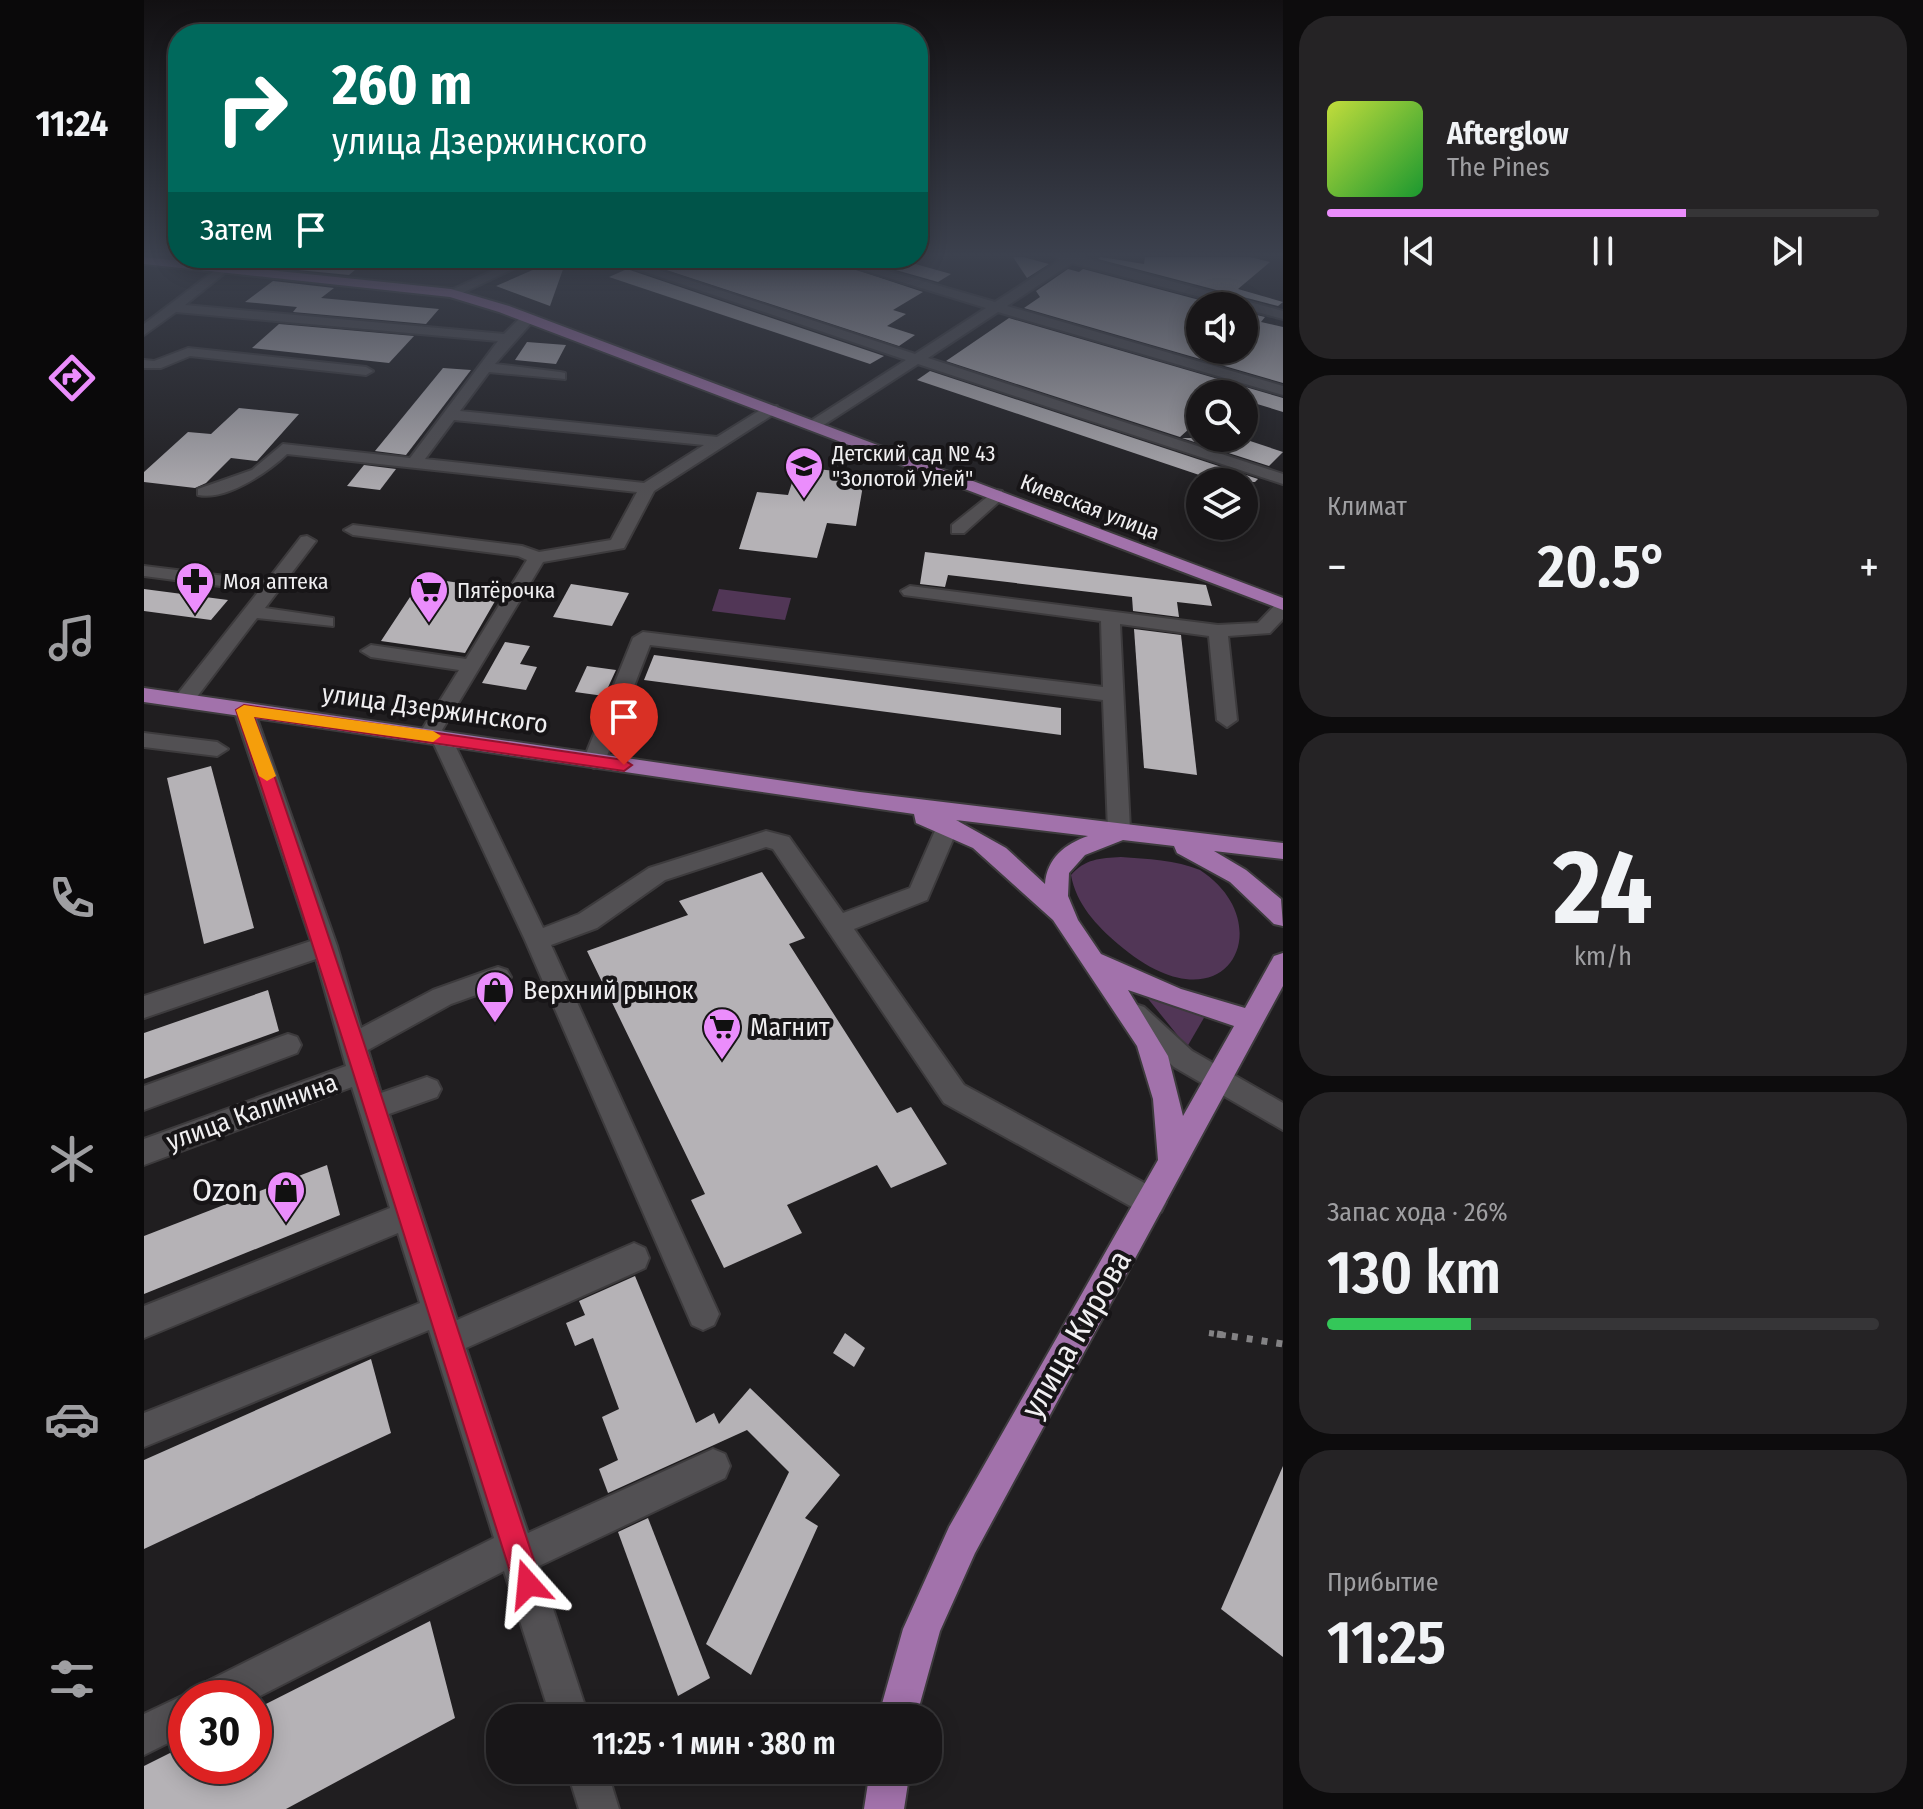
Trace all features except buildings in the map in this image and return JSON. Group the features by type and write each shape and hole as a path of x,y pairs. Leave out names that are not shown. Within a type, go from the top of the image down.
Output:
{"main road":[{"name":"Киевская улица","path":"591,341 1283,606"},
{"name":"улица Дзержинского","path":"144,695 183,701 249,724 434,736 860,800"},
{"path":"860,800 1283,851"},
{"path":"860,800 949,823 994,850 1064,919 1149,1041 1171,1113 1172,1163"},
{"path":"1064,919 1052,886 1054,871 1061,859 1096,839 1124,830"},
{"path":"1164,837 1238,875 1262,893 1283,917"},
{"path":"1090,955 1128,980 1174,999 1250,1020"},
{"name":"улица Кирова","path":"901,1704 922,1629 1001,1464 1283,963"},
{"path":"884,1809 888,1784"}],"street":[{"path":"414,463 505,341"},
{"path":"861,341 1283,479"},
{"path":"814,425 943,341"},
{"path":"1113,341 1283,391"},
{"path":"144,364 156,365 188,352 366,371"},
{"path":"487,367 560,376"},
{"path":"353,530 522,551 537,558 618,544 647,488 772,409"},
{"path":"451,415 719,442"},
{"path":"204,492 258,473 283,449 647,488"},
{"path":"958,529 996,495"},
{"path":"183,701 307,541"},
{"path":"537,558 468,665 434,736 537,940 703,1314"},
{"path":"144,571 271,587"},
{"path":"910,591 1218,631 1263,629 1283,606"},
{"path":"252,612 326,622"},
{"path":"1110,618 1124,830"},
{"path":"1218,631 1227,720"},
{"path":"594,761 643,638 1113,695"},
{"path":"371,651 468,665"},
{"path":"249,724 325,946 372,1108 566,1704"},
{"path":"144,740 217,749"},
{"path":"838,925 919,894 949,823"},
{"path":"537,940 588,921 657,874 766,839 781,843 954,1094 1151,1202"},
{"path":"144,1007 325,946"},
{"name":"улица Калинина","path":"144,1152 357,1058 442,997 498,977"},
{"path":"1131,1011 1183,1059 1283,1118"},
{"path":"144,1098 288,1045"},
{"path":"372,1108 427,1089"},
{"path":"144,1322 408,1215"},
{"path":"144,1430 634,1258"},
{"path":"253,1680 518,1552 713,1466"},
{"path":"144,1735 168,1722"},
{"path":"591,1784 599,1809"}],"path":[{"path":"1209,1333 1283,1344"}],"shaded area":[{"path":"719,589 791,598 785,620 712,611"},
{"path":"1121,857 1161,860 1200,870 1225,892 1237,917 1239,942 1231,962 1213,976 1188,979 1156,970 1110,937 1083,905 1071,875 1093,860"},
{"path":"1145,995 1205,1016 1187,1047"}],"slow traffic":[{"path":"267,776 244,710 433,736"}],"place":[{"name":"Детский сад № 43 \"Золотой Улей\"","path":"804,500"},
{"name":"Моя аптека","path":"195,615"},
{"name":"Пятёрочка","path":"429,624"},
{"name":"Верхний рынок","path":"495,1024"},
{"name":"Магнит","path":"722,1061"},
{"name":"Ozon","path":"286,1224"}],"route":[{"path":"528,1584 361,1072 325,946 244,710 624,765"}]}
